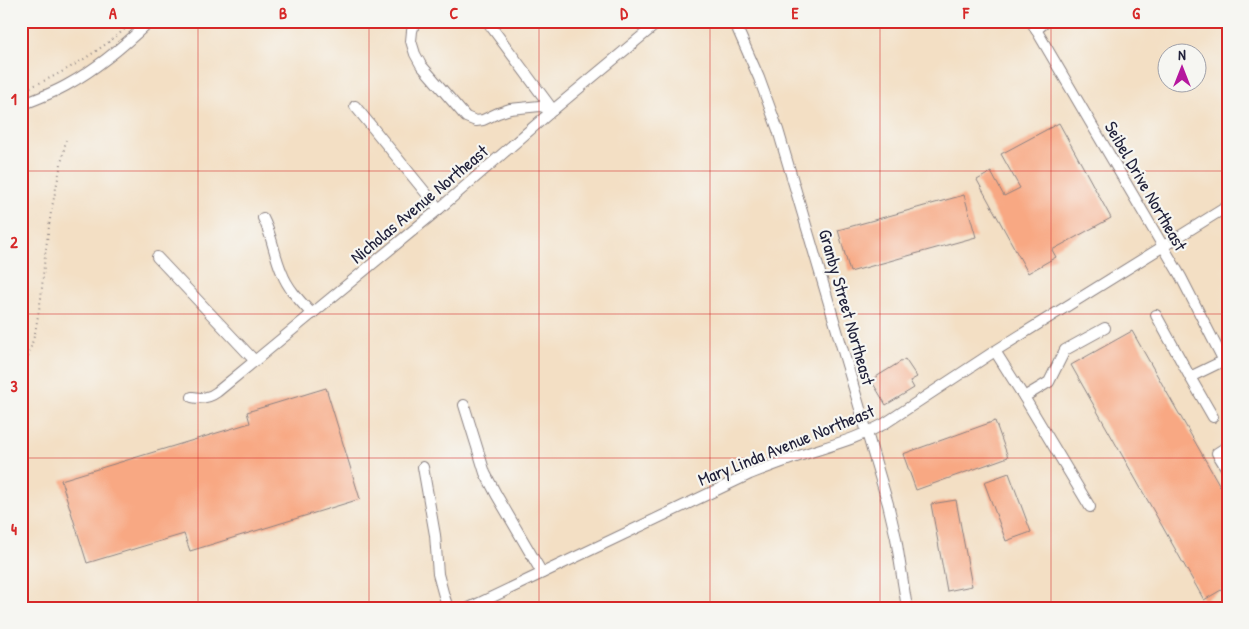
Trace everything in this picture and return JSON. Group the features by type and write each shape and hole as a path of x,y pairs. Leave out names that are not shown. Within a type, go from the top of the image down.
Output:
{"street":[{"path":"21,106 68,85 93,69 150,21"},
{"path":"415,21 411,41 421,66 466,117 476,121 483,120 510,110 540,106 553,110"},
{"path":"487,21 553,110"},
{"name":"Nicholas Avenue Northeast","path":"192,397 201,399 218,392 439,209 553,110 660,21"},
{"name":"Granby Street Northeast","path":"734,21 760,78 778,130 888,504 896,538 907,608"},
{"path":"1034,25 1047,21"},
{"name":"Seibel Drive Northeast","path":"1034,25 1181,277 1226,365"},
{"path":"355,106 439,209"},
{"name":"Mary Linda Avenue Northeast","path":"469,608 750,474 792,458 842,443 884,424 1228,206"},
{"path":"263,218 272,240 282,275 293,292 312,314"},
{"path":"157,257 255,361"},
{"path":"1156,315 1213,417"},
{"path":"1024,397 1049,382 1065,350 1105,328"},
{"path":"995,352 1090,506"},
{"path":"1190,376 1226,365"},
{"path":"464,405 485,473 542,573"},
{"path":"1228,446 1217,452 1228,471"},
{"path":"423,467 435,535 438,574 448,608"}],"path":[{"path":"21,91 44,82 84,60 120,34 134,21"},
{"path":"21,382 41,298 45,255 66,140"}],"building":[{"path":"1059,123 1111,218 1052,250 1056,257 1028,273 977,180 991,172 1004,196 1020,188 1001,154"},
{"path":"964,195 976,237 850,272 838,230"},
{"path":"1132,331 1228,500 1228,586 1204,600 1071,365"},
{"path":"905,359 917,377 910,381 914,388 886,405 871,380"},
{"path":"326,388 360,499 190,551 184,534 87,563 61,480 250,423 247,412"},
{"path":"995,421 1008,457 916,490 903,454"},
{"path":"1009,473 1031,532 1006,541 984,482"},
{"path":"956,500 972,586 947,591 931,504"}]}
